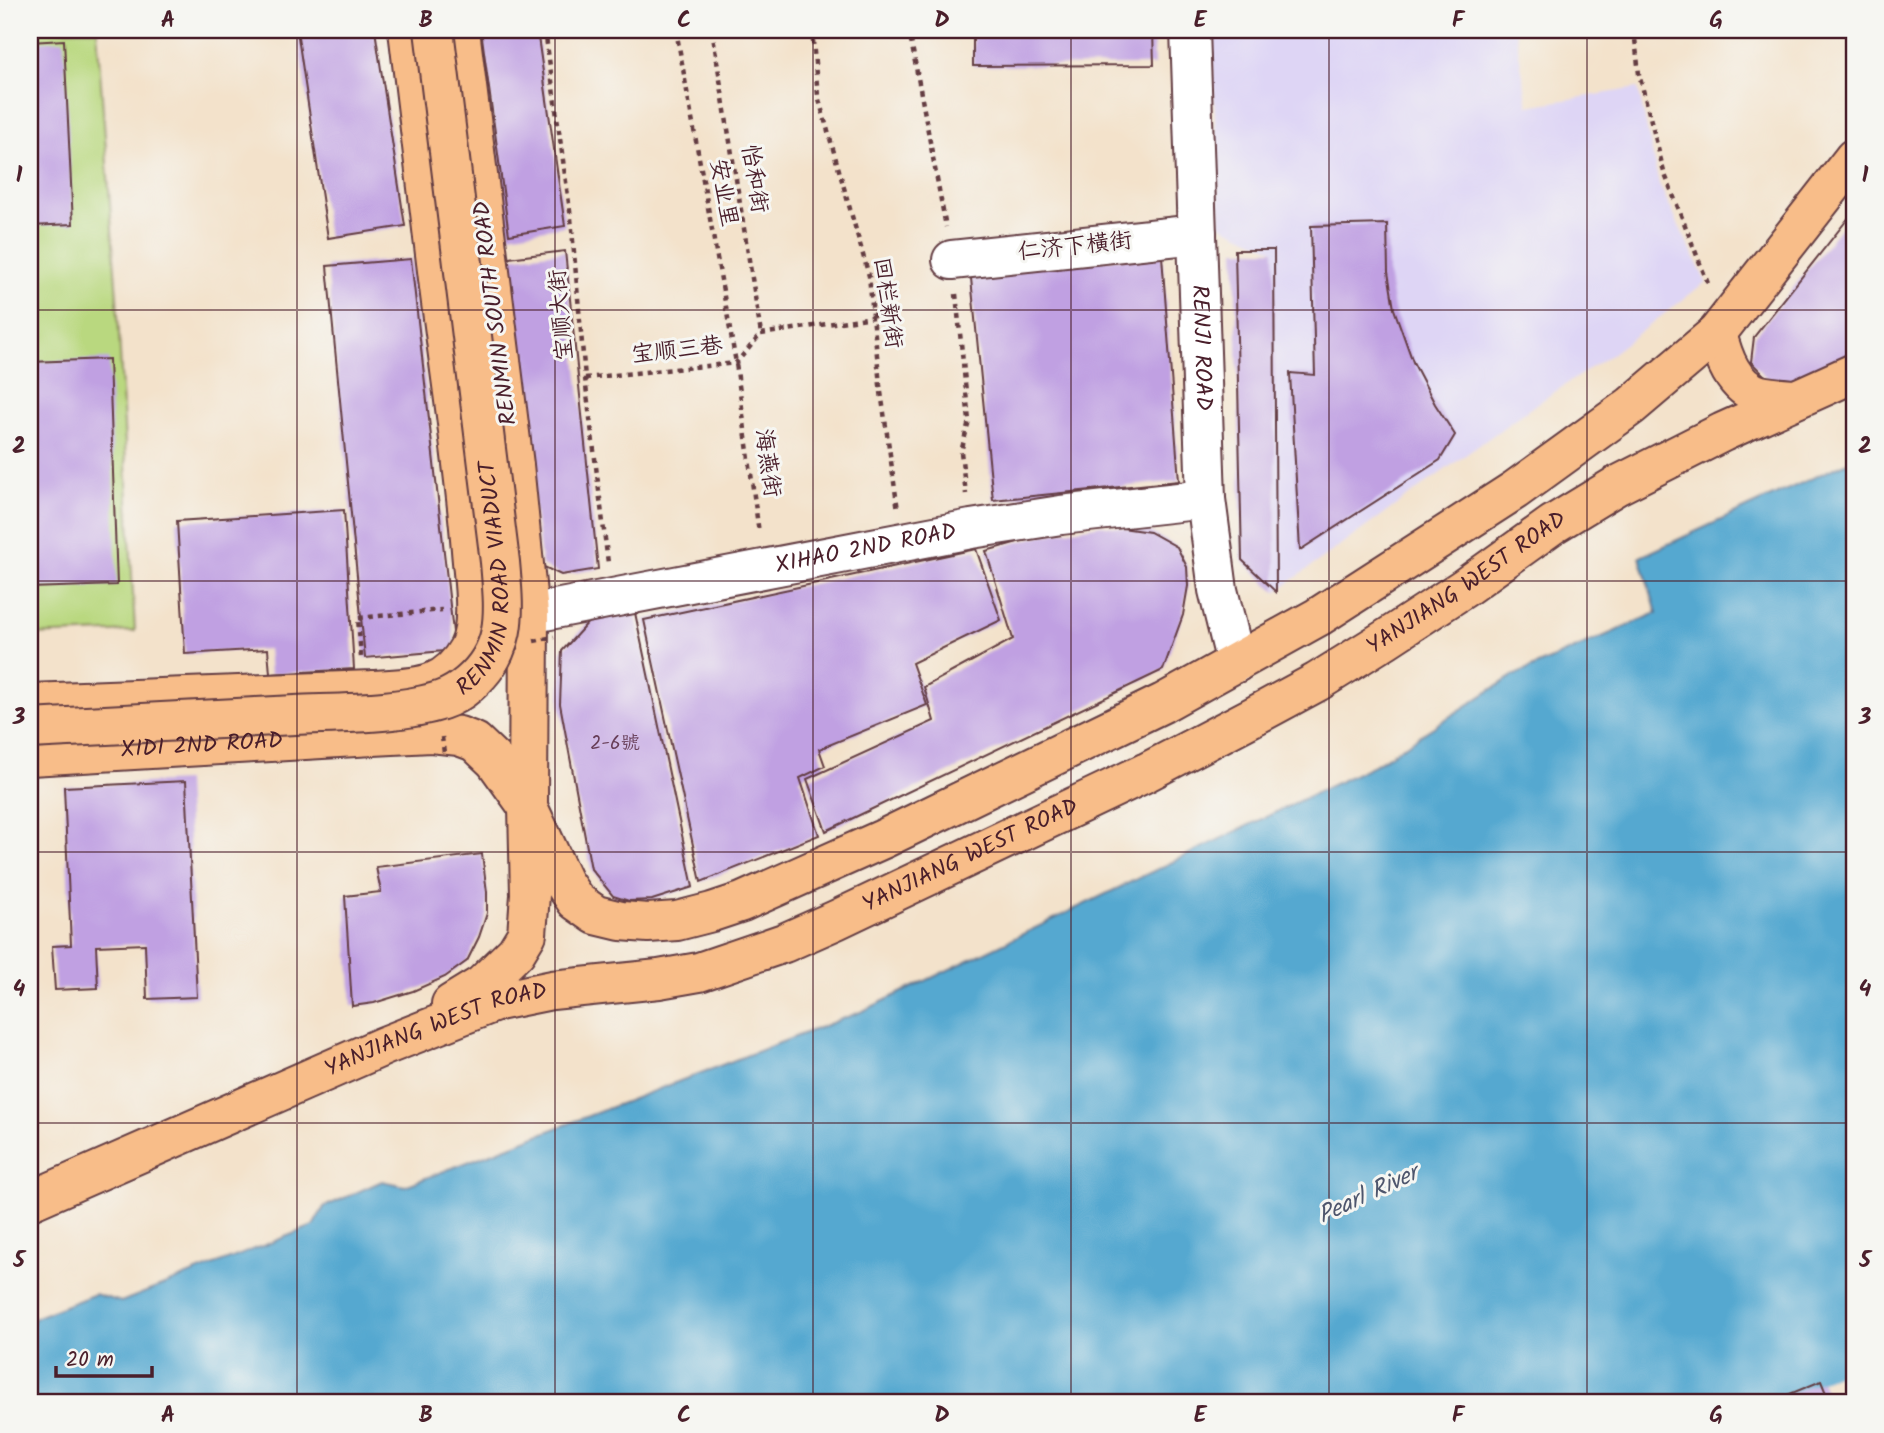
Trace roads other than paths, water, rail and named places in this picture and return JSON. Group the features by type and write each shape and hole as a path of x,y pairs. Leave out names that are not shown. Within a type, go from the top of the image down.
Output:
{"main road":[{"path":"30,703 392,705 445,677 468,649 474,630 474,600 467,507 408,30"},
{"name":"RENMIN ROAD VIADUCT","path":"30,729 343,713 419,705 444,700 468,685 484,669 497,649 503,624 500,562 433,30"},
{"name":"RENMIN SOUTH ROAD","path":"384,1046 482,985 516,952 527,934 530,916 529,614 514,466 460,30"},
{"path":"392,705 431,733 475,741 495,761 528,807 563,882 576,901 596,915 621,921 677,921 743,902 832,863 1163,703 1318,617 1515,490 1631,405 1720,330 1854,159"},
{"path":"1720,330 1723,356 1744,386 1758,394 1794,399"},
{"name":"YANJIANG WEST ROAD","path":"30,1201 384,1046 498,1001 552,990 699,972 784,943 835,920 1147,772 1252,718 1386,639 1464,588 1552,525 1616,486 1794,399 1854,373"},
{"name":"XIDI 2ND ROAD","path":"30,756 392,705"}],"street":[{"name":"RENJI ROAD","path":"1190,30 1206,499 1218,590 1236,663"},
{"name":"仁济下横街","path":"952,260 1197,234"},
{"name":"XIHAO 2ND ROAD","path":"529,614 903,542 1061,515 1206,499"}],"water":[{"name":"Pearl River","path":"1854,459 1854,1403 30,1403 30,1332 34,1318 95,1294 121,1302 313,1226 324,1207 382,1181 405,1186 863,1011 1376,764 1513,676 1657,613 1640,557"}]}
